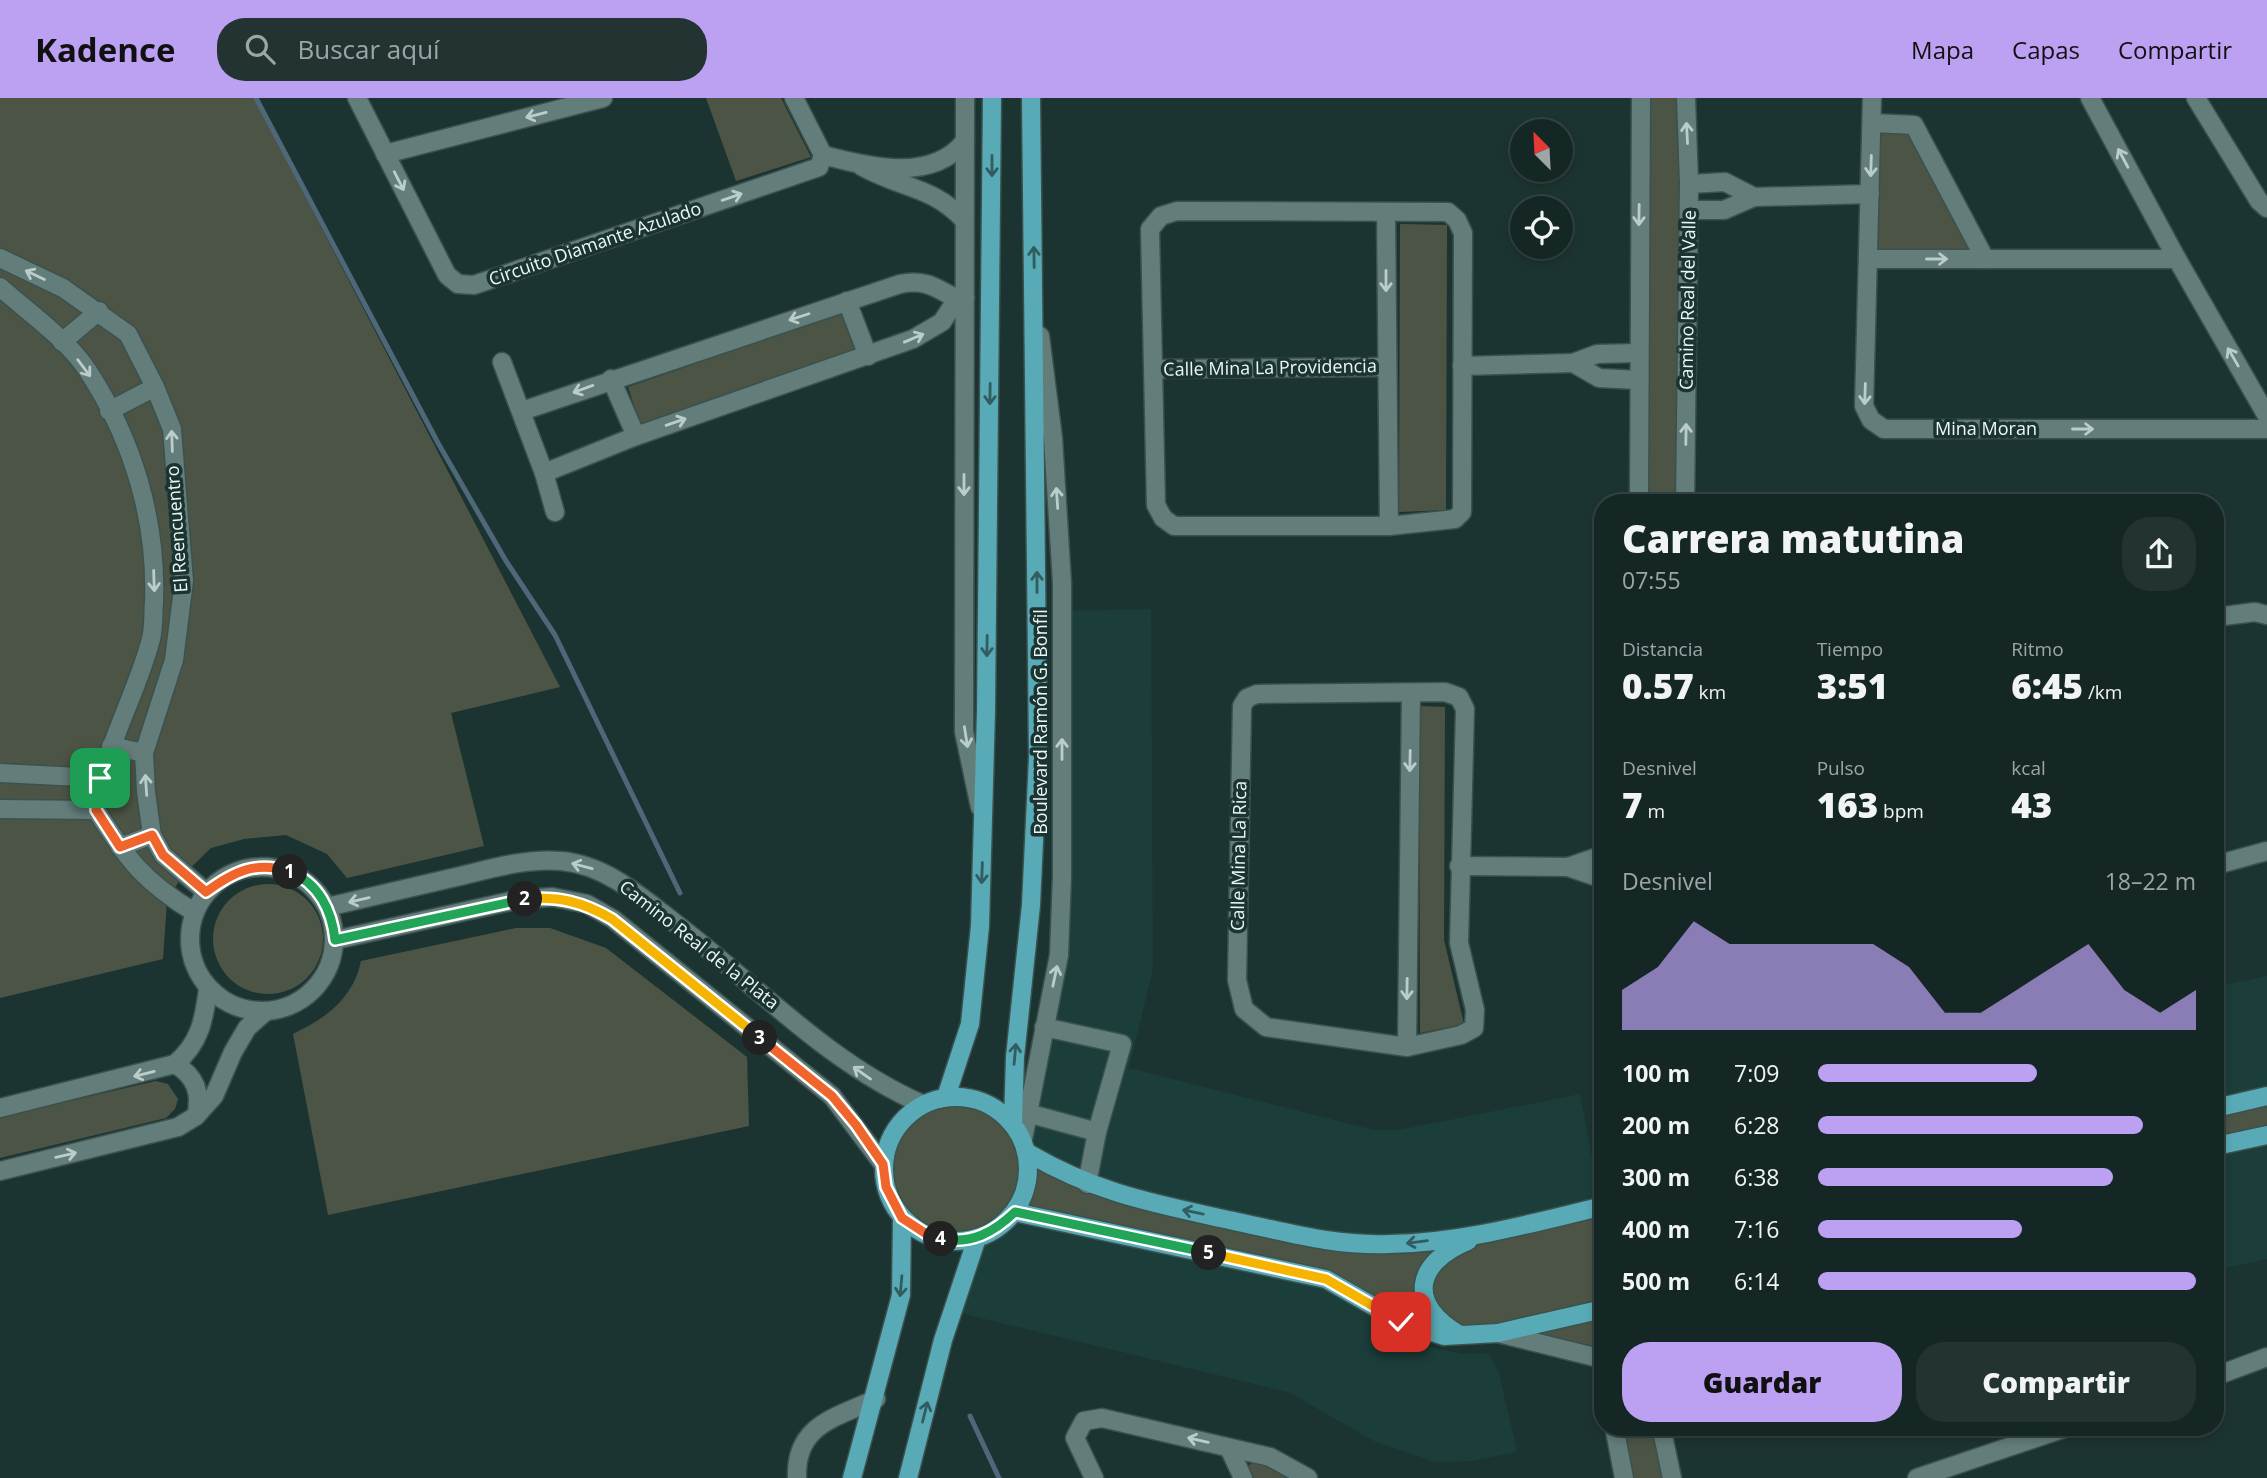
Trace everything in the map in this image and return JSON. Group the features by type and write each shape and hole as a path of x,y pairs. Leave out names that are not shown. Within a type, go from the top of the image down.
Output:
{"main road":[{"path":"946,1097 970,1024 980,926 984,824 992,98"},
{"name":"Boulevard Ramón G. Bonfil","path":"1013,1122 1015,1057 1031,905 1038,757 1031,98"},
{"path":"2224,1106 2267,1096"},
{"path":"851,1476 876,1399 901,1296 902,1218 886,1187 883,1164 889,1140 903,1119 922,1104 946,1097 971,1097 994,1106 1013,1122 1026,1146 1030,1167 1026,1192 1015,1212 998,1228 977,1238 954,1241 931,1237 902,1218"},
{"path":"2224,1144 2267,1135"},
{"path":"1026,1146 1087,1184 1119,1196 1342,1245 1393,1244 1484,1234 1594,1208"},
{"path":"1015,1212 1326,1279 1383,1313 1428,1333 1464,1336 1498,1333 1594,1311"},
{"path":"1464,1336 1443,1325 1427,1308 1424,1289 1430,1264 1450,1248 1484,1234"},
{"path":"908,1478 943,1340 977,1238"}],"street":[{"name":"Circuito Diamante Azulado","path":"357,98 447,275 457,284 474,285 812,170 819,167 823,155"},
{"path":"385,154 603,98"},
{"path":"794,98 823,155 856,164 925,167 948,158 965,141"},
{"path":"965,98 961,299 964,732 984,824"},
{"path":"1639,494 1637,353 1641,98"},
{"name":"Camino Real del Valle","path":"1685,494 1689,210 1686,98"},
{"name":"Mina Moran","path":"1872,98 1864,406 1871,420 1884,429 2267,429"},
{"path":"2090,98 2177,259 2267,416"},
{"path":"2203,101 2259,201 2267,208"},
{"path":"1872,123 1914,125 1985,259"},
{"path":"856,164 886,181 940,197 964,220"},
{"path":"1689,184 1725,182 1754,197"},
{"path":"1689,210 1724,210 1754,197 1870,194"},
{"name":"Calle Mina La Providencia","path":"1177,211 1448,212 1457,220 1462,233 1462,366 1462,512 1455,519 1388,526 1174,526 1163,518 1157,505 1150,229 1161,216 1177,211"},
{"name":"Calle Mina La Providencia","path":"1386,212 1388,526"},
{"name":"El Reencuentro","path":"0,258 63,288 128,334 155,387 172,429 184,581 174,660 144,753 152,835"},
{"path":"1868,259 2177,259"},
{"path":"522,411 611,379 912,282 935,285 961,299"},
{"name":"El Reencuentro","path":"0,288 62,342 88,370 142,485 155,582 153,635 141,677 100,778 96,810"},
{"path":"544,473 636,436 868,356 929,332 961,299"},
{"path":"847,301 868,356"},
{"name":"Boulevard Ramón G. Bonfil","path":"1026,1146 1044,1027 1059,955 1062,889 1062,583 1053,438 1035,303"},
{"path":"62,342 99,311"},
{"path":"1462,366 1573,363 1597,354 1637,353"},
{"path":"502,362 544,473 555,512"},
{"path":"1573,363 1599,378 1637,380"},
{"name":"Calle Mina La Providencia","path":"1154,369 1387,367"},
{"path":"611,379 636,436"},
{"path":"109,411 155,387"},
{"path":"2224,616 2255,612 2267,615"},
{"name":"Calle Mina La Rica","path":"1445,692 1459,697 1465,709 1459,866 1459,943 1475,1010 1474,1028 1461,1035 1407,1047 1266,1027 1244,1009 1237,980 1242,706 1247,698 1257,694 1445,692"},
{"path":"1407,1047 1410,693"},
{"path":"111,746 144,753"},
{"path":"0,773 100,778"},
{"path":"0,809 96,810 136,870 161,892 194,912"},
{"path":"120,847 152,835 163,855 206,892"},
{"path":"2224,863 2267,851"},
{"path":"1568,867 1594,858"},
{"name":"Camino Real de la Plata","path":"327,907 519,863 562,861 597,870 628,886 839,1056 883,1087 922,1104"},
{"path":"1459,866 1568,867 1594,876"},
{"path":"253,867 275,867 297,875 314,888 327,907 335,940 331,962 321,981 306,997 287,1007 265,1012 234,1007 208,989 193,964 188,936 194,912 206,892 231,873 253,867"},
{"name":"Camino Real de la Plata","path":"335,940 516,900 552,897 587,904 612,919 832,1096 883,1164"},
{"path":"0,1108 175,1064 190,1051 198,1038 208,989"},
{"path":"0,1171 160,1133 196,1116 214,1096 233,1052 247,1028 265,1012"},
{"path":"1044,1027 1122,1044 1097,1132 1087,1184"},
{"path":"175,1064 193,1080 198,1092 196,1116"},
{"path":"1031,1114 1097,1132"},
{"path":"1498,1333 1594,1362"},
{"path":"2224,1373 2267,1357"},
{"path":"797,1478 796,1460 803,1442 812,1430 876,1399"},
{"path":"1094,1478 1075,1438 1084,1422 1102,1418 1270,1457 1308,1478"},
{"path":"1616,1436 1624,1478"},
{"path":"1663,1436 1672,1478"},
{"path":"1917,1478 1952,1471 2045,1436"},
{"path":"1229,1447 1243,1478"}],"shaded area":[{"path":"1151,609 1153,969 1129,1068 1374,1130 1399,1130 1580,1094 1594,1169 1594,1207 1393,1244 1119,1196 1028,1153 1059,955 1062,611"},
{"path":"2267,976 2267,1096 2224,1106 2224,985"},
{"path":"2267,1135 2267,1259 2224,1268 2224,1144"},
{"path":"1015,1212 1326,1279 1383,1313 1424,1346 1464,1354 1489,1353 1499,1373 1517,1452 1472,1461 1435,1462 1374,1441 1288,1392 952,1311 977,1238 998,1228"}],"green space":[{"path":"0,98 254,98 560,687 451,713 484,846 347,878 327,854 286,835 244,839 211,848 182,876 167,901 163,959 0,998"},
{"path":"706,98 781,98 811,157 736,181"},
{"path":"1641,98 1686,98 1685,494 1639,494"},
{"path":"1872,123 1914,125 1985,259 1868,259"},
{"path":"1400,224 1447,225 1446,510 1399,512"},
{"path":"847,311 860,348 640,424 628,387"},
{"path":"1419,706 1445,707 1444,940 1464,1024 1420,1033"},
{"path":"268,884 289,889 307,900 318,918 323,939 318,960 307,978 289,989 268,994 247,989 229,978 218,960 213,939 218,918 229,900 247,889"},
{"path":"516,928 550,928 606,948 747,1057 749,1126 328,1215 293,1034 327,1014 345,997 361,961"},
{"path":"156,1081 168,1084 178,1099 175,1109 166,1118 0,1158 0,1117"},
{"path":"2267,1096 2267,1135 2224,1144 2224,1106"},
{"path":"946,1097 971,1097 994,1106 1013,1122 1028,1153 1119,1196 1393,1244 1594,1208 1594,1309 1444,1336 1326,1279 1014,1212 978,1236 945,1239 916,1228 895,1206 885,1177 888,1146 908,1118"},
{"path":"1594,1313 1594,1358 1512,1332"},
{"path":"1616,1436 1663,1436 1672,1478 1624,1478"},
{"path":"1254,1460 1287,1478 1248,1478 1244,1471"}],"waterway":[{"path":"256,98 438,443 506,561 555,635 680,893"},
{"path":"970,1416 999,1478"}],"route":[{"path":"100,778 96,810 120,847 152,835 163,855 206,892 231,873 253,867 275,867 297,875 314,888 327,907 335,940 516,900 552,897 587,904 612,919 832,1096 883,1164 886,1187 902,1218 931,1237 954,1241 977,1238 998,1228 1015,1212 1326,1279 1401,1322"}]}
